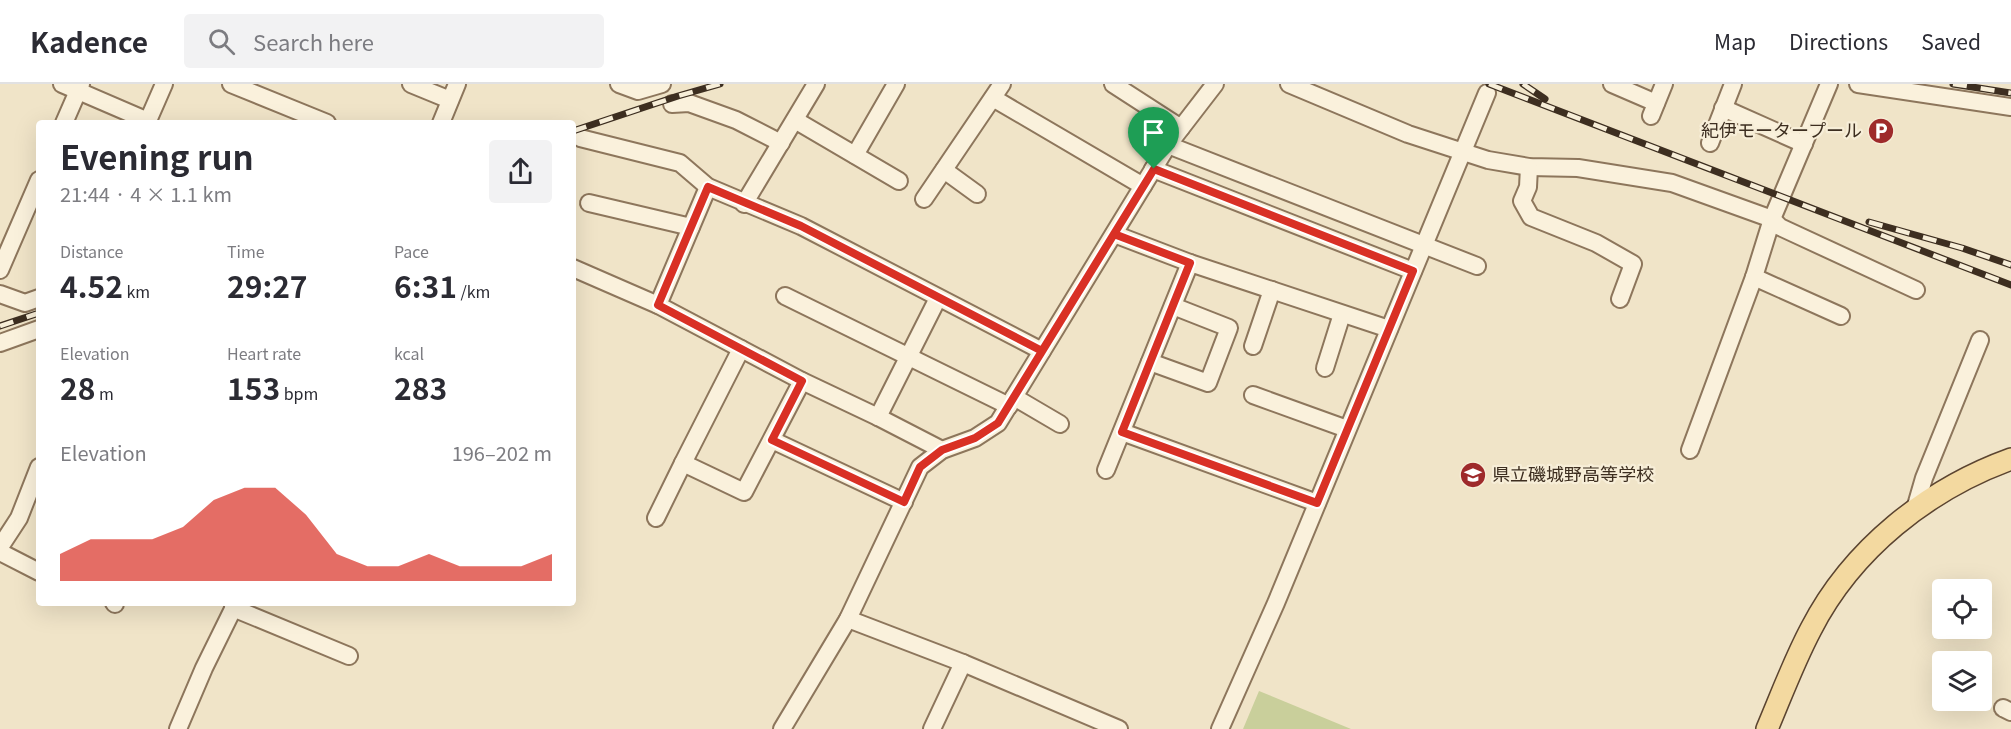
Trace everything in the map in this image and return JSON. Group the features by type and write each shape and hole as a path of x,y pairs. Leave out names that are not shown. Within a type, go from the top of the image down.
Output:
{"main road":[{"path":"1767,729 1811,628 1839,584 1883,535 1916,509 1958,482 2011,459"}],"street":[{"path":"62,84 79,87 144,120"},
{"path":"149,120 164,84"},
{"path":"231,84 320,120"},
{"path":"411,84 450,100"},
{"path":"442,120 457,84"},
{"path":"619,84 638,91 662,84"},
{"path":"744,204 816,84"},
{"path":"855,155 896,84"},
{"path":"782,729 848,619 920,467 942,450 975,438 998,423 1168,145 1215,84"},
{"path":"1289,84 1408,134 1488,160 1529,167 1578,168 1672,183 1772,219 1780,227 1916,290"},
{"path":"1612,84 1653,109 1664,84"},
{"path":"1710,143 1733,84"},
{"path":"1690,450 1754,277 1772,219 1829,84"},
{"path":"1858,84 2011,107"},
{"path":"1122,86 1181,128"},
{"path":"65,120 79,87"},
{"path":"924,199 997,91 1143,186"},
{"path":"1220,729 1317,503 1487,93"},
{"path":"672,105 689,103 736,120 781,143"},
{"path":"1723,108 1804,144"},
{"path":"795,120 899,181"},
{"path":"580,138 680,164 708,187 801,226 1042,351"},
{"path":"1168,145 1477,266"},
{"path":"1529,167 1528,187 1522,201 1531,217 1596,243 1633,264 1620,299"},
{"path":"1154,169 1413,271"},
{"path":"944,170 976,194"},
{"path":"0,270 36,187"},
{"path":"658,305 708,187"},
{"path":"589,203 691,227"},
{"path":"1114,234 1190,263 1389,329"},
{"path":"1106,470 1190,263"},
{"path":"576,268 658,305 802,381 942,450"},
{"path":"1754,277 1841,316"},
{"path":"1253,346 1272,290"},
{"path":"0,294 25,303 36,299"},
{"path":"785,296 908,357 1060,424"},
{"path":"878,417 938,297"},
{"path":"1150,362 1208,383 1228,328 1173,306"},
{"path":"1325,368 1342,314"},
{"path":"0,343 36,330"},
{"path":"1916,509 1924,478 1980,340"},
{"path":"656,518 741,349"},
{"path":"683,463 744,492 802,381"},
{"path":"1253,395 1347,429"},
{"path":"1122,432 1317,503"},
{"path":"772,440 904,502"},
{"path":"0,547 19,518 36,476"},
{"path":"0,552 36,570"},
{"path":"178,729 234,606"},
{"path":"236,606 350,656"},
{"path":"848,619 963,663 1119,729"},
{"path":"932,729 963,663"}],"green space":[{"path":"1259,691 1351,729 1243,729"}],"railway":[{"path":"576,130 720,84"},
{"path":"1489,84 2011,285"},
{"path":"1523,84 1545,99"},
{"path":"1953,84 2011,93"},
{"path":"1869,222 1962,248 2011,265"},
{"path":"0,326 36,314"}],"place":[{"name":"紀伊モータープール","path":"1881,131"},
{"name":"県立磯城野高等学校","path":"1473,475"}],"route":[{"path":"1154,169 1114,234 1042,351 801,226 708,187 658,305 802,381 772,440 904,502 920,467 942,450 975,438 998,423 1114,234 1190,263 1122,432 1317,503 1413,271 1154,169"}]}
